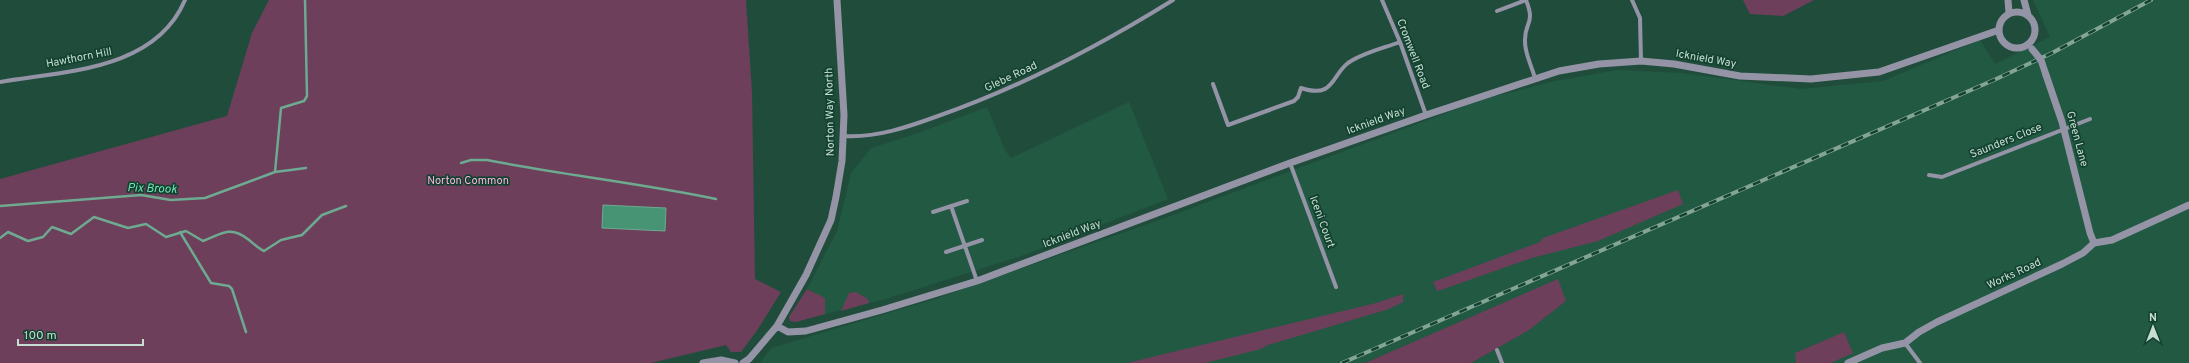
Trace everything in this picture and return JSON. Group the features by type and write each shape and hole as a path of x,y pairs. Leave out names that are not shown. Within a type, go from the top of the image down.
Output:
{"street":[{"name":"Hawthorn Hill","path":"0,82 99,66 127,56 148,45 163,32 178,13 184,0"},
{"name":"Norton Way North","path":"743,363 777,326 813,262 830,220 841,172 844,136 837,0"},
{"name":"Glebe Road","path":"844,136 876,134 918,123 980,102 1104,41 1173,0"},
{"name":"Cromwell Road","path":"1382,0 1400,42 1426,114"},
{"path":"1497,11 1526,0 1531,13 1530,21 1525,32 1524,43 1535,78"},
{"path":"1632,0 1640,18 1641,61"},
{"path":"2008,0 2009,13"},
{"path":"2024,0 2028,14 2036,28 2034,40 2031,47 2014,48 2008,46 2000,37 1999,30 2002,19 2009,13 2017,11 2028,14"},
{"name":"Icknield Way","path":"777,326 788,332 806,331 977,281 1290,163 1426,114 1535,78 1599,64 1641,61 1674,64 1740,76 1811,79 1879,72 1999,30"},
{"path":"1213,84 1228,125 1294,101 1298,97 1301,88 1314,90 1328,87 1332,85 1348,63 1400,42"},
{"name":"Green Lane","path":"2031,47 2041,60 2046,75 2063,128 2090,233 2094,243"},
{"name":"Saunders Close","path":"1929,175 1942,177 2063,128 2090,119"},
{"name":"Iceni Court","path":"1290,163 1336,288"},
{"path":"932,212 967,201"},
{"name":"Works Road","path":"1848,363 1882,348 1905,344 1919,332 1937,322 2062,264 2083,253 2094,243 2112,240 2189,205"},
{"path":"952,206 977,281"},
{"path":"946,252 982,240"},
{"path":"1905,344 1920,363"},
{"path":"1497,350 1502,363"},
{"path":"703,363 721,360 735,363"}],"shaded area":[{"path":"2033,0 2189,0 2189,363 1471,363 1529,330 1565,301 1468,320 1365,363 760,363 771,348 935,299 1173,215 1481,100 1555,81 1617,70 1682,73 1801,89 1883,81 1980,40 1995,64 2050,37"},
{"path":"1129,102 1168,199 1024,255 886,299 825,314 825,299 807,289 837,231 851,173 871,148 915,134 987,107 1005,150 1011,158"},
{"path":"603,205 666,208 665,231 602,228"}],"green space":[{"name":"Norton Common","path":"269,0 746,0 752,93 755,279 781,292 758,329 741,352 731,352 726,345 651,363 0,363 0,179 227,116 252,33"},
{"path":"1743,0 1814,0 1783,16 1750,14"},
{"path":"1678,190 1683,204 1598,241 1532,258 1437,291 1433,282 1540,242 1543,238"},
{"path":"1558,279 1566,301 1529,330 1471,363 1365,363"},
{"path":"807,289 825,298 825,314 796,322 790,321 789,317"},
{"path":"856,292 868,299 869,303 841,311 849,293"},
{"path":"1403,294 1403,302 1389,309 1268,345 1261,349 1205,363 1127,363 1376,303"},
{"path":"1844,332 1853,353 1831,363 1796,363 1795,353"}],"waterway":[{"name":"Pix Brook","path":"275,172 281,108 304,101 307,96 305,0"},
{"path":"461,163 471,160 487,160 659,188 716,199"},
{"name":"Pix Brook","path":"0,206 141,195 171,200 205,198 275,172 306,168"},
{"path":"0,238 8,232 28,241 43,237 52,227 71,234 94,217 128,228 146,224 166,237 186,231 203,241 226,232 231,232 242,235 264,251 281,240 302,235 322,215 346,206"},
{"path":"180,232 211,283 229,286 232,289 246,332"}],"railway":[{"path":"1342,363 1994,80 2052,53 2151,0"}]}
